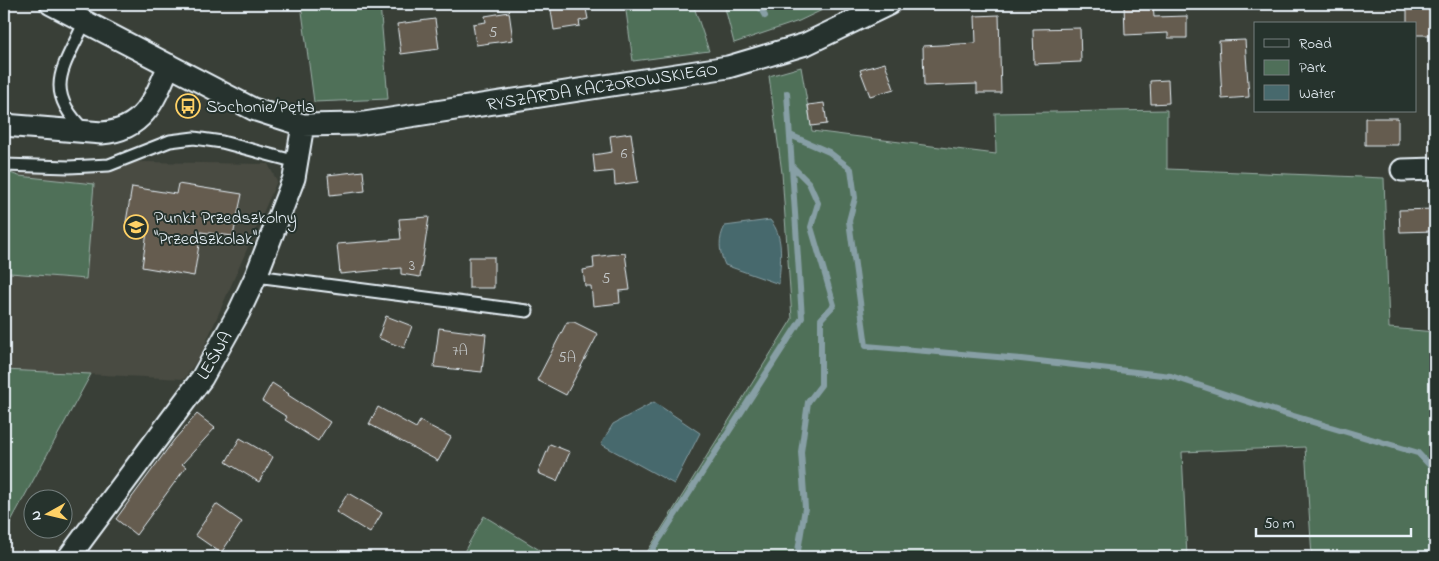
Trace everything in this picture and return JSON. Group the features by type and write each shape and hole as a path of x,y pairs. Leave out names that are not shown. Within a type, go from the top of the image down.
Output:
{"street":[{"path":"4,125 86,132 118,132 133,125 156,96 169,64 51,4"},
{"name":"RYSZARDA KACZOROWSKIEGO","path":"169,64 253,109 303,125 358,124 728,67 806,44 889,4"},
{"name":"LEŚNA","path":"69,557 202,378 239,312 256,276 294,178 303,125"},
{"path":"1402,170 1435,169"}],"lane":[{"path":"85,21 65,59 59,90 64,106 86,132"},
{"path":"4,165 61,167 109,165 170,141 194,138 222,142 297,162"},
{"path":"256,276 527,311"}],"shaded area":[{"name":"Punkt Przedszkolny \"Przedszkolak\"","path":"21,160 268,164 277,181 200,356 184,379 4,370 10,273"}],"green space":[{"path":"301,4 380,4 388,99 314,102"},
{"path":"625,4 693,4 709,51 633,61"},
{"path":"724,4 835,4 799,21 734,43"},
{"path":"801,67 812,131 996,154 995,113 1167,110 1167,169 1384,178 1389,328 1435,332 1435,556 1312,557 1305,447 1182,452 1187,557 644,557 792,319 782,173 769,76"},
{"path":"4,171 19,176 94,184 86,279 10,273 4,367"},
{"path":"4,370 91,374 29,488 22,488 22,501 4,534"},
{"path":"484,516 551,557 461,557"}],"water":[{"path":"770,220 775,227 780,242 779,284 725,265 721,255 720,241 725,226"},
{"path":"654,402 700,433 674,484 601,444 613,424"}],"building":[{"path":"550,4 585,4 588,19 579,21 580,26 554,30"},
{"path":"1124,4 1153,4 1154,17 1187,16 1187,38 1168,38 1168,33 1125,35"},
{"path":"1407,4 1435,4 1435,35 1416,35 1416,22 1407,22"},
{"path":"509,12 513,40 476,45 473,24 486,22 485,16"},
{"path":"999,15 1001,93 977,93 977,84 924,86 923,46 976,43 975,16"},
{"path":"435,19 439,49 401,54 397,24"},
{"path":"1080,28 1081,62 1034,64 1033,29"},
{"path":"1245,40 1249,97 1222,99 1219,41"},
{"path":"885,63 894,89 870,96 860,70"},
{"path":"1168,80 1169,103 1151,104 1150,81"},
{"path":"824,103 827,124 811,126 808,105"},
{"path":"1365,118 1398,118 1398,145 1365,145"},
{"path":"631,133 638,182 615,185 614,171 595,173 593,155 612,152 610,136"},
{"path":"363,171 365,191 330,195 328,175"},
{"path":"178,184 242,194 233,236 201,232 194,276 142,267 148,225 126,222 132,187 176,194"},
{"path":"1435,209 1435,231 1400,232 1399,210"},
{"path":"429,217 420,277 401,274 401,268 340,274 337,244 401,239 399,219"},
{"path":"625,253 630,290 619,291 620,303 593,306 591,286 585,286 583,270 594,268 593,257"},
{"path":"469,257 494,257 494,288 469,288"},
{"path":"386,316 412,326 404,348 378,338"},
{"path":"567,322 574,322 598,334 566,395 537,380"},
{"path":"439,328 486,334 482,372 434,367"},
{"path":"272,383 330,422 318,441 285,420 287,417 262,401"},
{"path":"378,407 416,428 420,421 451,437 438,461 369,424"},
{"path":"197,414 215,428 182,464 186,467 136,535 116,519 174,440"},
{"path":"240,438 273,457 259,482 226,462"},
{"path":"550,444 570,452 557,481 538,473"},
{"path":"348,493 382,513 370,533 336,512"},
{"path":"216,504 242,522 221,553 195,535"}],"waterway":[{"path":"758,4 765,16"},
{"path":"648,557 802,318 787,93"},
{"path":"790,135 829,152 851,169 855,198 849,221 866,346 1021,359 1171,376 1276,411 1418,453 1435,471"},
{"path":"792,166 809,183 818,203 811,227 834,305 821,319 821,385 808,402 801,452 805,508 797,557"}],"place":[{"name":"Sochonie/Pętla","path":"188,106"},
{"name":"Punkt Przedszkolny \"Przedszkolak\"","path":"136,227"}]}
